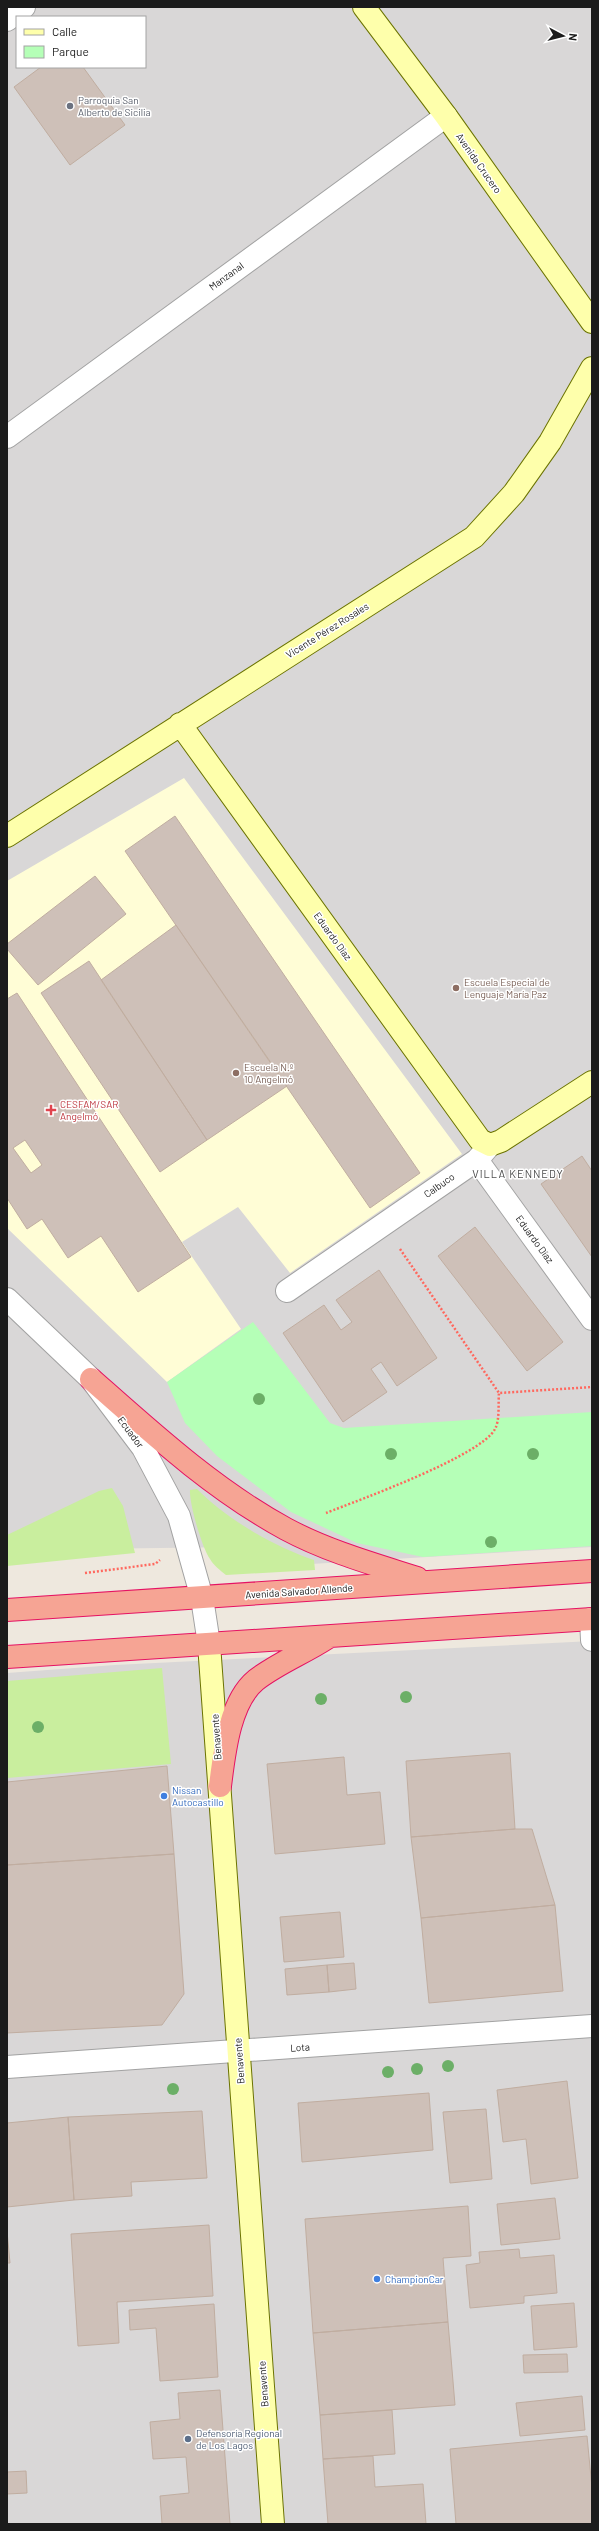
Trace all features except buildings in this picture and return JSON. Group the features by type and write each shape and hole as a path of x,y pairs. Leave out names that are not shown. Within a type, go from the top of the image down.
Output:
{"highway":[{"path":"91,1379 156,1437 256,1512 288,1530 330,1548 430,1582"},
{"name":"Avenida Salvador Allende","path":"7,1610 592,1571"},
{"path":"7,1657 330,1636 592,1626"},
{"path":"220,1786 232,1720 239,1702 254,1682 286,1660 307,1651 330,1636"}],"main road":[{"name":"Avenida Crucero","path":"364,7 446,116 592,322"},
{"name":"Vicente Pérez Rosales","path":"7,836 474,537 514,493 550,442 592,368"},
{"name":"Eduardo Díaz","path":"180,724 480,1140 483,1152"},
{"name":"Calbuco","path":"483,1152 591,1086"},
{"name":"Benavente","path":"209,1644 273,2524"}],"street":[{"path":"7,20 24,7"},
{"name":"Manzanal","path":"10,430 446,116"},
{"name":"Calbuco","path":"287,1291 483,1152"},
{"name":"Eduardo Díaz","path":"483,1152 592,1319"},
{"name":"Ecuador","path":"7,1300 91,1379 143,1448 163,1482 179,1516 202,1598"},
{"name":"Benavente","path":"202,1598 209,1644"},
{"name":"Lota","path":"7,2066 592,2026"}],"path":[{"path":"326,1513 390,1488 474,1450 496,1429 499,1393 383,1224"},
{"path":"499,1393 592,1387"},
{"path":"80,1573 155,1564 161,1556"}],"shaded area":[{"path":"7,7 592,7 592,1547 278,1566 237,1547 7,1550"},
{"name":"Escuela N.º 10 Angelmó","path":"184,778 462,1154 290,1273 238,1207 182,1242 241,1329 167,1382 7,1228 7,881"},
{"path":"592,1641 592,2524 7,2524 7,1673 115,1665"}],"green space":[{"path":"253,1322 330,1423 344,1428 592,1412 592,1546 423,1557 357,1543 291,1512 217,1456 185,1423 167,1382"},
{"path":"112,1488 123,1506 135,1553 7,1566 7,1535 99,1491"},
{"path":"197,1489 223,1511 252,1531 267,1540 314,1560 315,1570 226,1575 217,1568 212,1561 200,1536 190,1496 190,1490"},
{"path":"162,1668 171,1764 7,1778 7,1681"}],"place":[{"name":"Parroquia San Alberto de Sicilia","path":"70,106"},
{"name":"Escuela Especial de Lenguaje María Paz","path":"456,988"},
{"name":"Escuela N.º 10 Angelmó","path":"236,1073"},
{"name":"CESFAM/SAR Angelmó","path":"51,1110"},
{"name":"Nissan Autocastillo","path":"164,1796"},
{"name":"ChampionCar","path":"377,2279"},
{"name":"Defensoría Regional de Los Lagos","path":"188,2439"}],"district":[{"name":"VILLA KENNEDY","path":"518,1173"}]}
